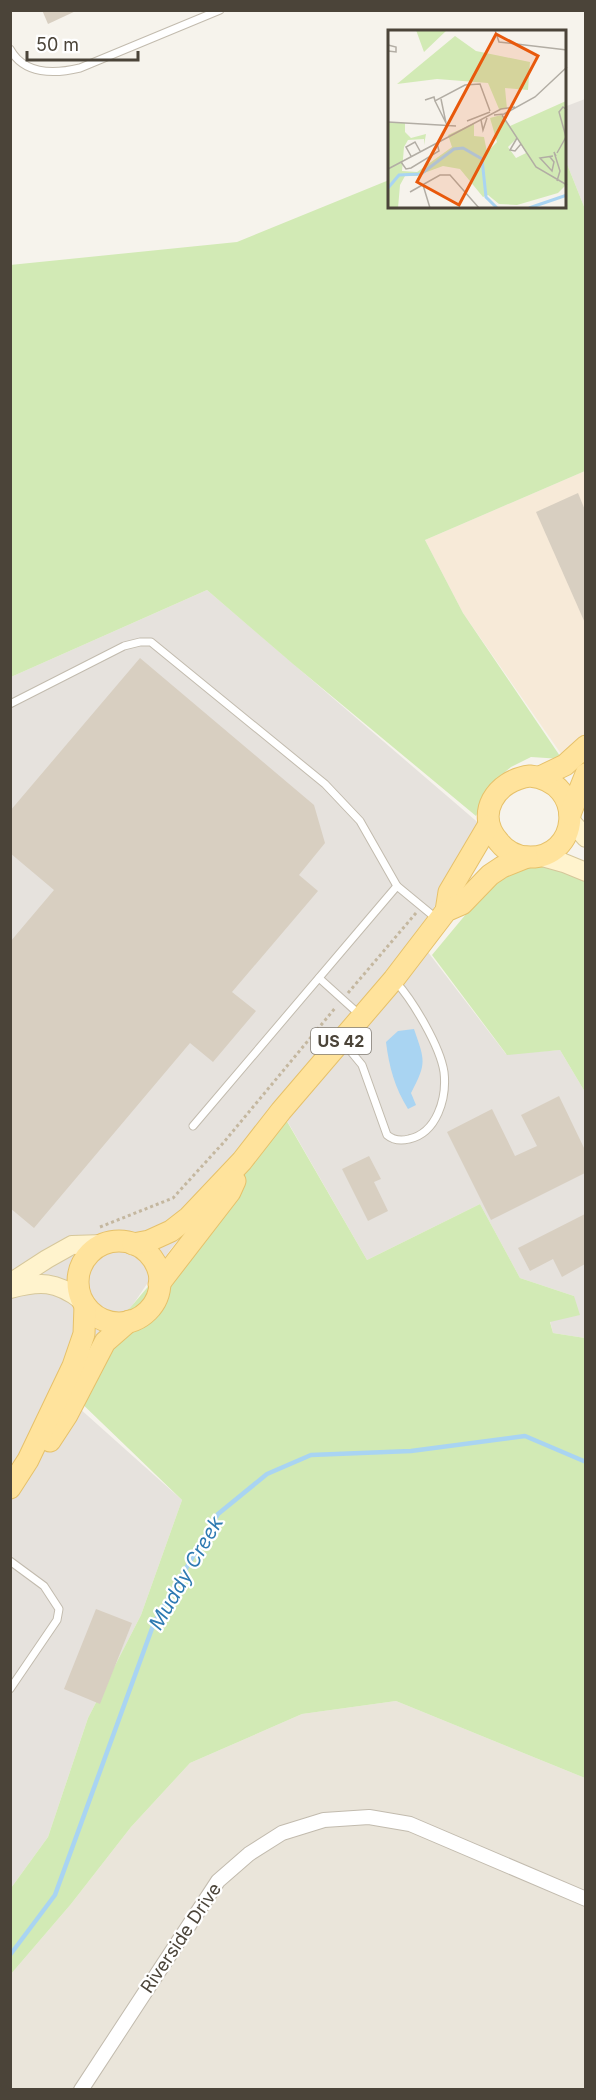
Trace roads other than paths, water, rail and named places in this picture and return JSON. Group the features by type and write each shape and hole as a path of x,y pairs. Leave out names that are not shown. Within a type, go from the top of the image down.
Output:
{"main road":[{"name":"US 42","path":"133,1244 149,1241 171,1231 189,1217 242,1161 394,979 442,916 449,892 488,826 492,802 503,786 520,777 540,777 565,765 585,746"},
{"name":"US 42","path":"442,916 462,904 490,875 502,867 557,847 563,840 585,774"},
{"path":"540,777 549,781 563,794 568,802 570,817 585,838"},
{"path":"488,826 503,847 511,852 564,863 585,872"},
{"name":"US 42","path":"159,1284 231,1192 242,1161"},
{"path":"10,1488 28,1460 73,1366 84,1334 83,1302 78,1287 80,1268 97,1238"},
{"path":"10,1283 47,1258 72,1245 97,1238 133,1244 143,1249 153,1259 159,1272 156,1300 137,1319 129,1321 111,1323 99,1318 67,1289 48,1283 28,1284 10,1289"},
{"path":"28,1460 40,1455 67,1415 105,1342 129,1321"}],"street":[{"name":"Riverside Drive","path":"81,2090 218,1881 249,1854 282,1833 324,1820 369,1817 410,1824 585,1899"}],"lane":[{"path":"10,49 16,60 40,71 58,73 80,68 220,10"},
{"path":"10,704 124,646 152,642 325,784 360,821 397,886 422,906 442,916"},
{"path":"193,1126 397,886"},
{"path":"319,978 362,1016"},
{"path":"342,1040 362,1065 387,1135 394,1139 406,1140 417,1137 434,1123 444,1086 444,1070 423,1020 408,995 394,979"},
{"path":"10,1561 44,1586 59,1609 57,1620 10,1689"}],"water":[{"path":"414,1029 423,1062 420,1075 411,1093 416,1105 408,1109 393,1077 386,1042 398,1031"}],"waterway":[{"name":"Muddy Creek","path":"10,1955 55,1895 154,1623 218,1514 267,1474 311,1455 411,1451 525,1436 586,1462"}]}
